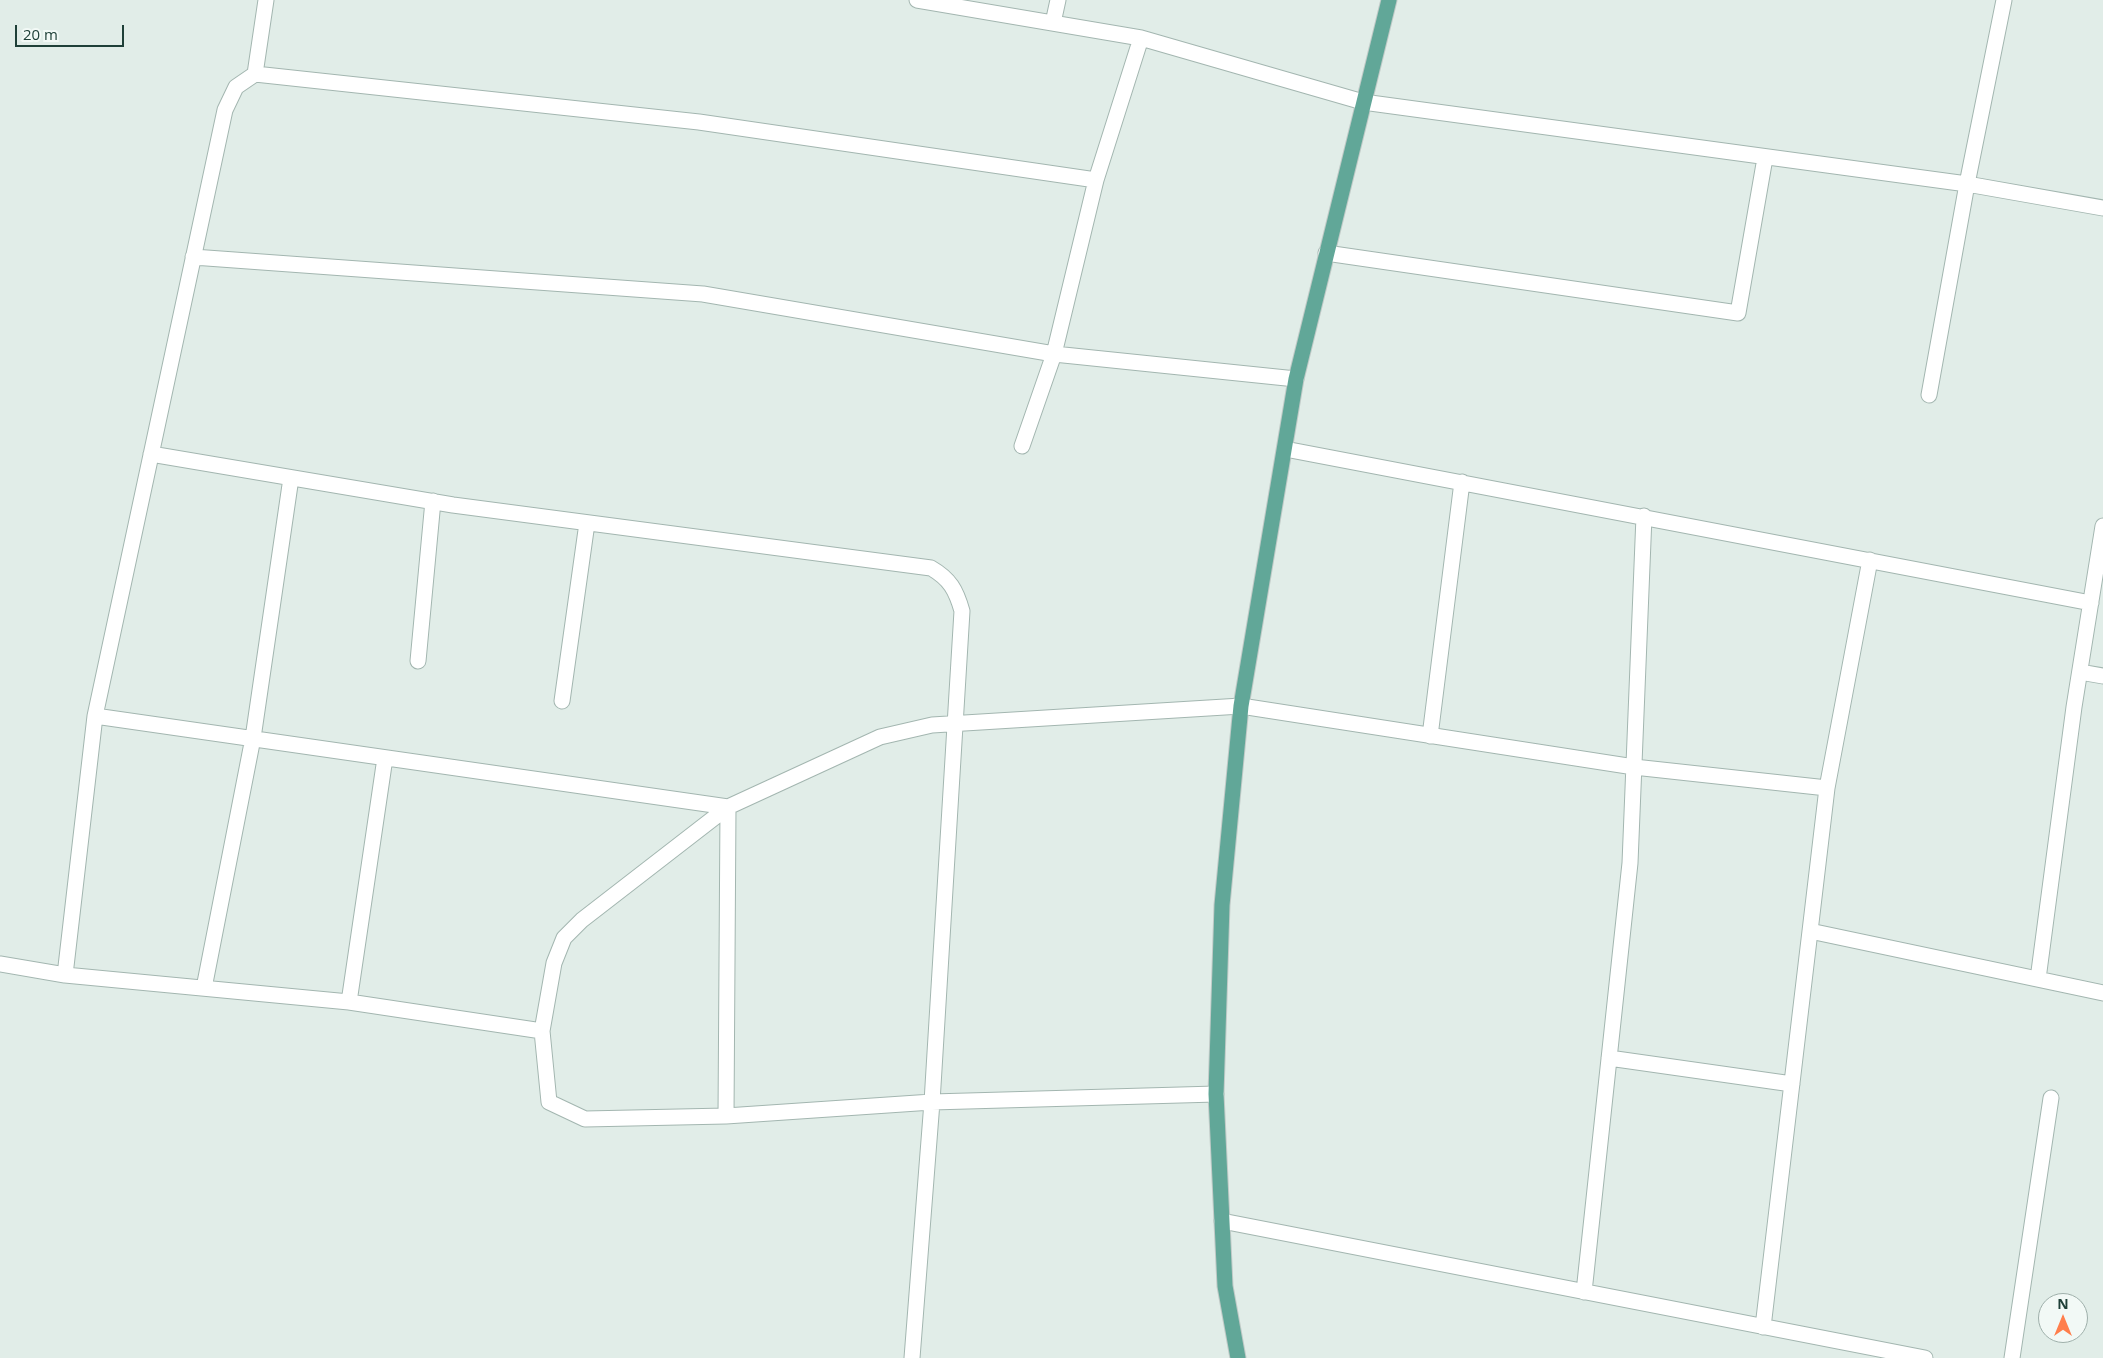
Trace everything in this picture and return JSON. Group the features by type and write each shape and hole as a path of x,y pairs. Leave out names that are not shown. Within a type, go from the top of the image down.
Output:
{"main road":[{"path":"1238,1358 1225,1286 1216,1094 1222,905 1241,706 1296,379 1388,0"}],"street":[{"path":"255,74 266,0"},
{"path":"916,0 1141,38 1363,102 1967,184 2103,208"},
{"path":"1053,23 1058,0"},
{"path":"1929,395 1967,184 2004,0"},
{"path":"1022,446 1054,354 1096,180 1141,38"},
{"path":"65,975 95,716 225,110 236,87 255,74 699,122 1096,180"},
{"path":"1326,253 1738,313 1765,158"},
{"path":"194,257 703,294 1054,354 1296,379"},
{"path":"1285,449 1644,516 2091,603"},
{"path":"151,454 433,501 932,568 945,576 955,589 962,610 932,1102 912,1358"},
{"path":"204,988 253,738 291,478"},
{"path":"1430,736 1462,482"},
{"path":"418,661 433,501"},
{"path":"1584,1292 1630,863 1644,516"},
{"path":"562,701 587,523"},
{"path":"2038,980 2080,672 2103,526"},
{"path":"1763,1327 1827,788 1870,560"},
{"path":"2080,672 2103,676"},
{"path":"1216,1094 932,1102 726,1116 585,1119 549,1102 542,1031 554,962 564,938 582,920 728,807 880,737 932,725 1241,706 1634,767 1827,788"},
{"path":"95,716 728,807"},
{"path":"350,1002 385,758"},
{"path":"726,1116 728,807"},
{"path":"1810,931 2103,993"},
{"path":"0,964 65,975 350,1002 542,1031"},
{"path":"1609,1058 1792,1084"},
{"path":"2012,1358 2051,1098"},
{"path":"1222,1221 1925,1358"}]}
